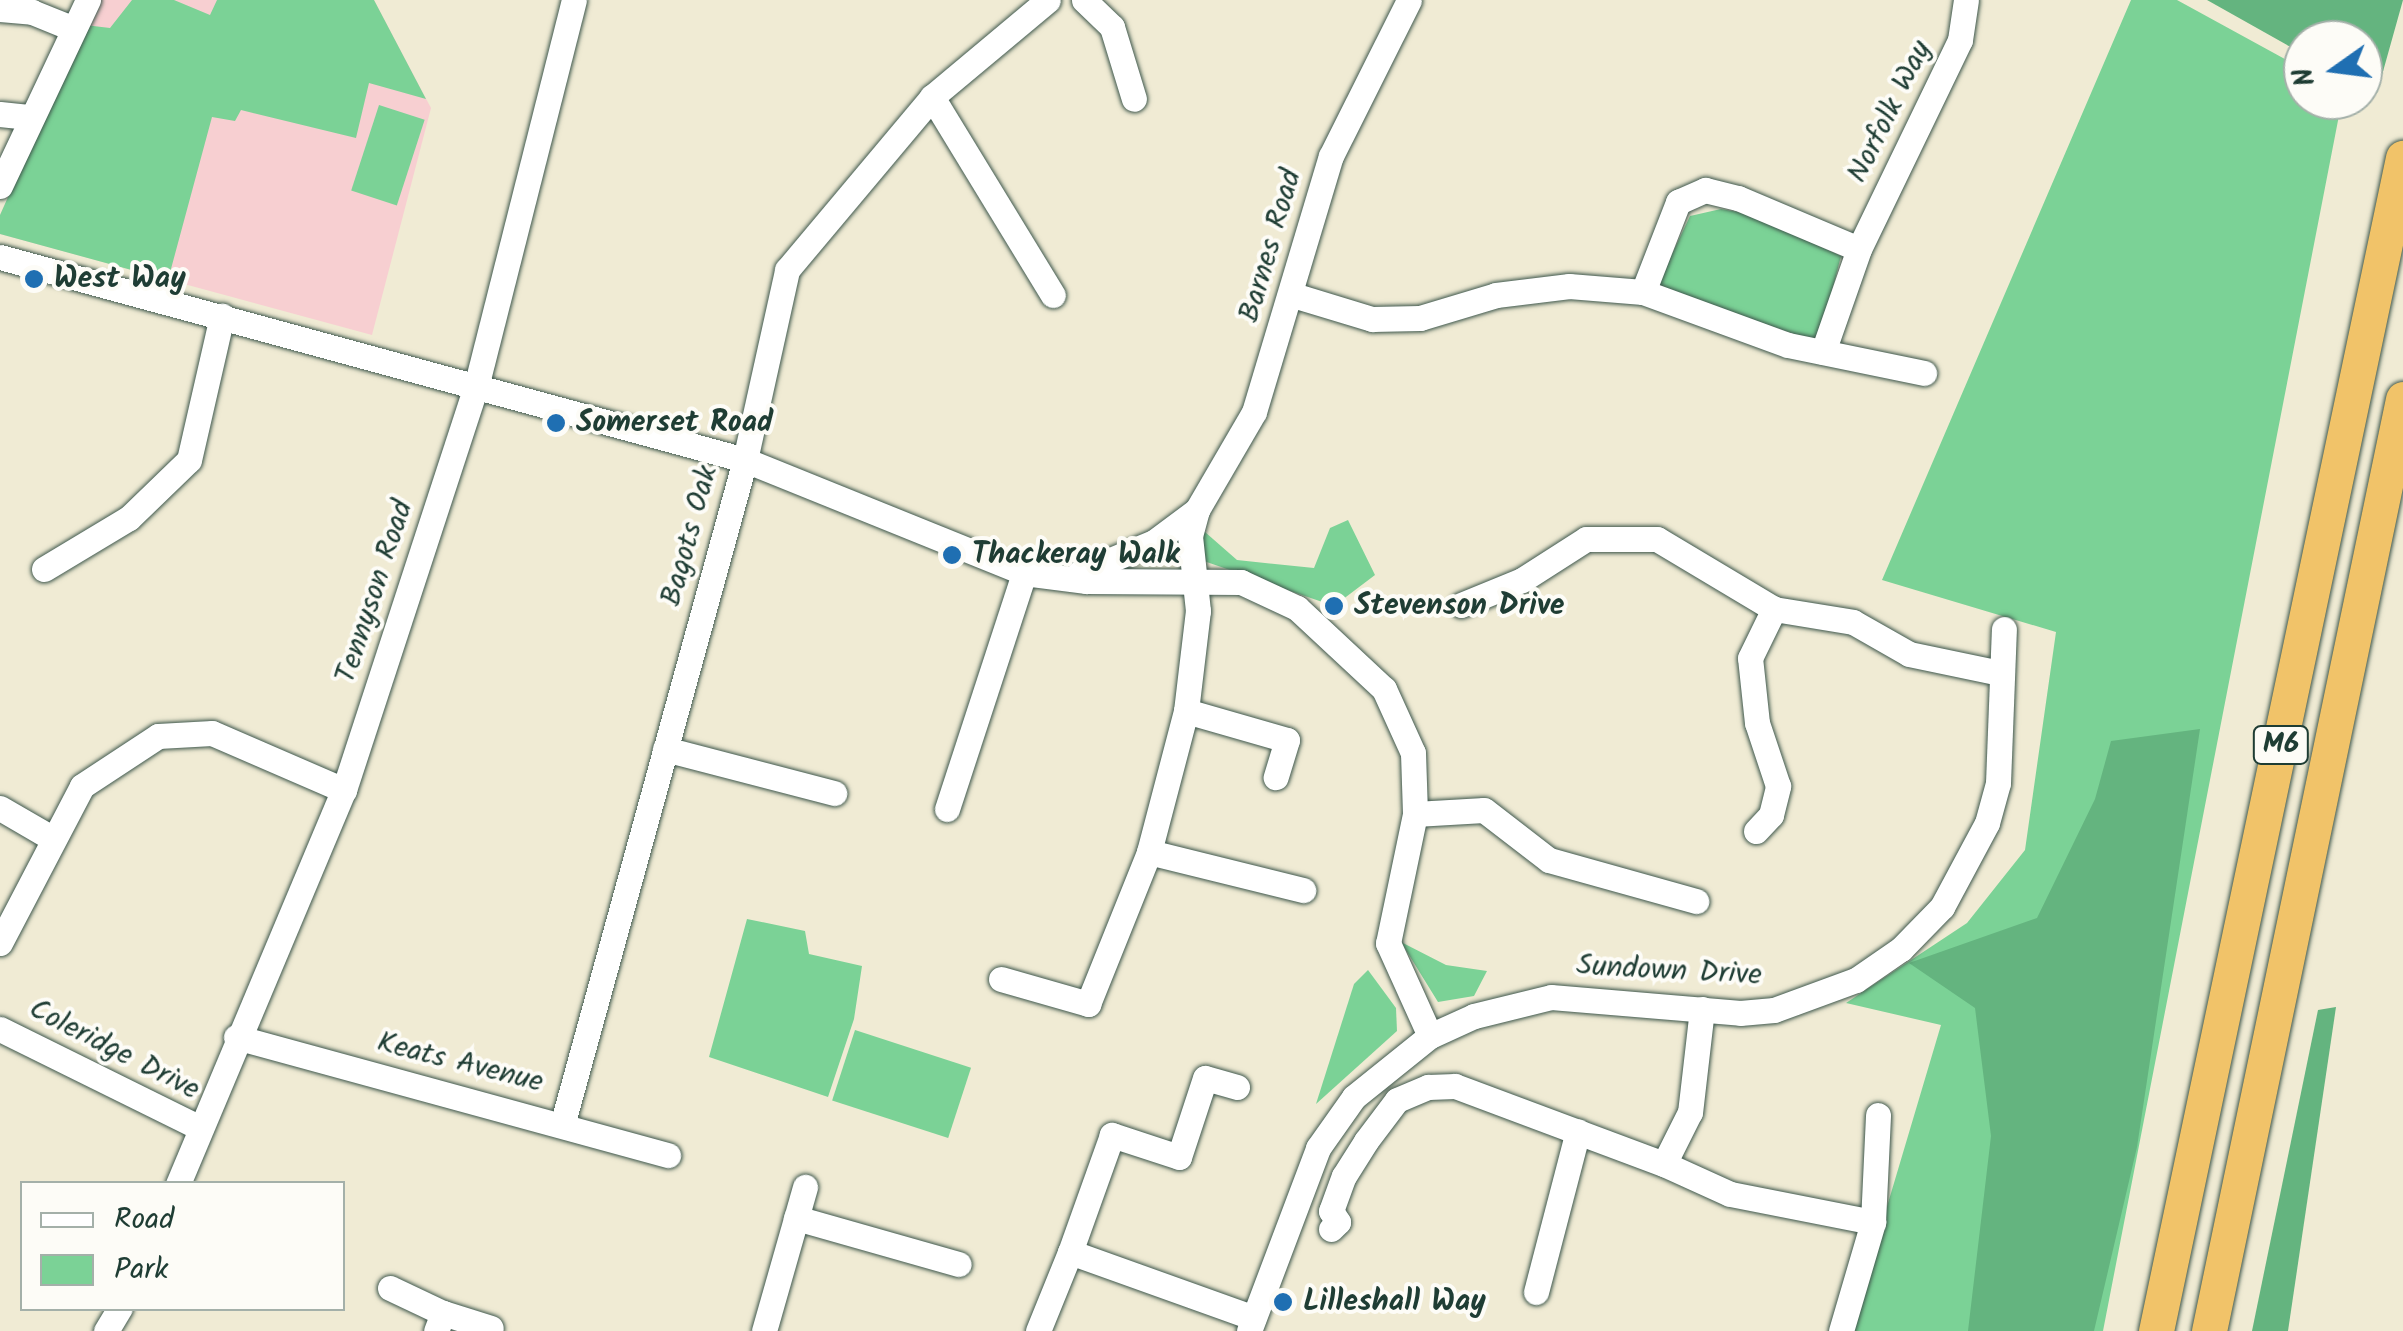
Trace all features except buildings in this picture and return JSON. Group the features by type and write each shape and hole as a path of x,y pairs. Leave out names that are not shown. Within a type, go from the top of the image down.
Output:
{"highway":[{"name":"M6","path":"2156,1331 2403,158"},
{"name":"M6","path":"2209,1331 2403,399"}],"street":[{"path":"0,186 88,0"},
{"name":"Tennyson Road","path":"179,1181 236,1037 344,790 476,386 574,0"},
{"path":"1084,0 1112,28 1134,99"},
{"name":"Barnes Road","path":"1192,581 1190,536 1197,510 1254,412 1293,295 1331,156 1408,0"},
{"name":"Norfolk Way","path":"1823,352 1859,249 1960,40 1966,0"},
{"name":"Bagots Oak","path":"562,1122 744,460 787,270 932,98 1035,4"},
{"path":"0,10 32,12 74,29"},
{"path":"932,98 1053,294"},
{"path":"0,114 31,117"},
{"path":"1643,292 1678,202 1692,192 1738,198 1859,249"},
{"path":"0,258 744,460 1024,573 1062,578 1241,582 1297,608 1384,689 1412,753 1416,814 1388,943 1430,1036"},
{"path":"1293,295 1372,318 1420,318 1496,295 1568,286 1643,292 1823,352 1924,373"},
{"path":"44,569 129,518 189,460 222,316"},
{"name":"Barnes Road","path":"1062,578 1154,542 1197,510"},
{"path":"1461,605 1522,580 1586,539 1657,538 1774,608 1853,622 1909,654 2000,674"},
{"path":"947,809 1024,573"},
{"path":"1001,978 1088,1004 1149,852 1186,711 1198,611 1192,581"},
{"path":"1764,823 1778,786 1756,723 1750,658 1774,608"},
{"name":"Sundown Drive","path":"1252,1324 1318,1148 1354,1096 1430,1036 1474,1016 1551,997 1702,1009 1774,1010 1829,992 1900,949 1942,906 1969,864 1998,783 2004,629"},
{"path":"1186,711 1287,740 1276,777"},
{"path":"0,943 50,837 82,786 158,736 181,730 212,733 344,790"},
{"path":"665,748 834,793"},
{"path":"0,808 50,837"},
{"path":"1416,814 1484,810 1549,860 1696,901"},
{"path":"1149,852 1303,890"},
{"path":"1664,1164 1690,1112 1702,1009"},
{"name":"Coleridge Drive","path":"0,1029 200,1128"},
{"name":"Keats Avenue","path":"236,1037 464,1102 562,1122 668,1155"},
{"path":"1038,1331 1112,1135 1178,1157 1206,1078 1237,1086"},
{"path":"1331,1230 1338,1222 1331,1211 1344,1176 1397,1100 1428,1087 1578,1131 1730,1194 1873,1222"},
{"path":"1840,1331 1873,1222 1878,1114"},
{"path":"1536,1292 1578,1131"},
{"path":"764,1331 805,1187"},
{"path":"796,1218 958,1264"},
{"path":"1070,1252 1252,1324"},
{"path":"390,1288 439,1322 491,1328"}],"shaded area":[{"path":"96,0 374,0 431,108 372,335 0,234 0,215"}],"green space":[{"path":"132,0 174,0 210,15 217,0 374,0 426,99 369,83 356,138 241,110 235,121 212,117 168,280 0,234 0,215 85,25 110,28"},
{"path":"2131,0 2177,0 2283,58 2283,120 2338,120 2103,1331 1850,1331 1941,1025 1846,1003 1967,923 2025,850 2056,632 1882,580"},
{"path":"2207,0 2403,0 2383,72 2383,20 2283,20 2283,43"},
{"path":"379,105 425,120 397,205 351,191"},
{"path":"1721,209 1749,214 1841,256 1819,342 1656,288 1690,216"},
{"path":"1348,520 1375,575 1334,606 1195,558 1197,525 1237,560 1314,568 1330,528"},
{"path":"2200,729 2137,1147 2094,1331 1968,1331 1991,1136 1975,1008 1909,963 2037,918 2095,799 2111,741"},
{"path":"747,919 805,931 809,954 862,966 854,1019 828,1097 709,1057"},
{"path":"1401,942 1446,965 1487,971 1474,996 1438,1002"},
{"path":"1368,970 1396,1008 1397,1031 1316,1104 1354,984"},
{"path":"2336,1007 2288,1331 2252,1331 2318,1010"},
{"path":"855,1030 971,1068 948,1138 832,1100"}],"place":[{"name":"West Way","path":"34,279"},
{"name":"Somerset Road","path":"556,423"},
{"name":"Thackeray Walk","path":"952,555"},
{"name":"Stevenson Drive","path":"1334,606"},
{"name":"Lilleshall Way","path":"1283,1302"}]}
